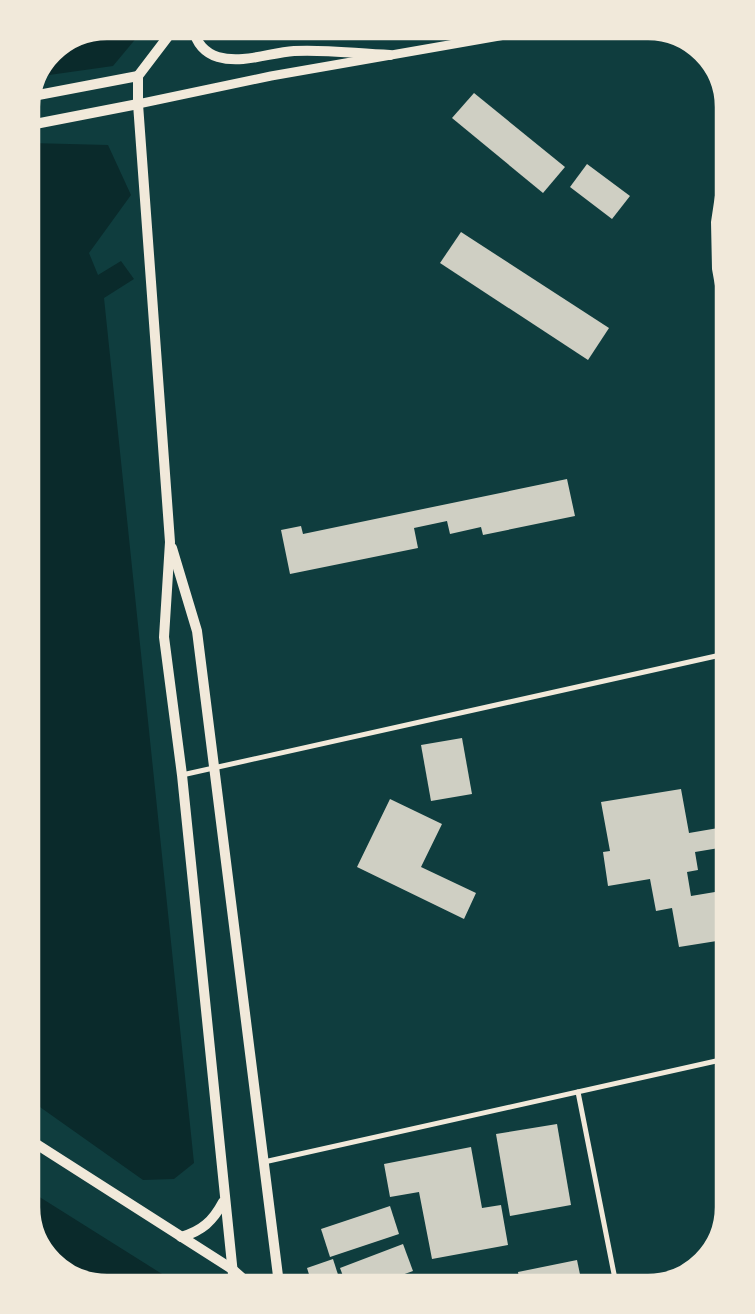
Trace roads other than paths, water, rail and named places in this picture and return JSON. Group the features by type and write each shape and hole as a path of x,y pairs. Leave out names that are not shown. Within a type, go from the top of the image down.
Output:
{"main road":[{"path":"166,39 138,76 138,104 170,542 164,637 182,775 233,1275"},
{"path":"196,39 202,49 216,57 234,59 295,51 390,55"},
{"path":"40,95 138,76"},
{"path":"39,123 138,104"},
{"path":"170,542 197,631 278,1275"},
{"path":"39,1146 239,1275"},
{"path":"180,1237 198,1232 210,1222 224,1201"}],"street":[{"path":"138,104 271,76 482,39"},
{"path":"182,775 716,656"},
{"path":"264,1162 716,1062"},
{"path":"578,1092 614,1275"}],"lane":[{"path":"716,197 712,222 716,280"}],"water":[{"path":"98,39 136,39 113,66 47,75 53,65 62,56 85,42"},
{"path":"39,143 108,145 131,195 89,253 98,275 121,261 134,279 104,298 194,1163 174,1179 143,1180 39,1106"},
{"path":"39,1197 164,1275 93,1274 69,1264 50,1245 46,1237 39,1216"}]}
